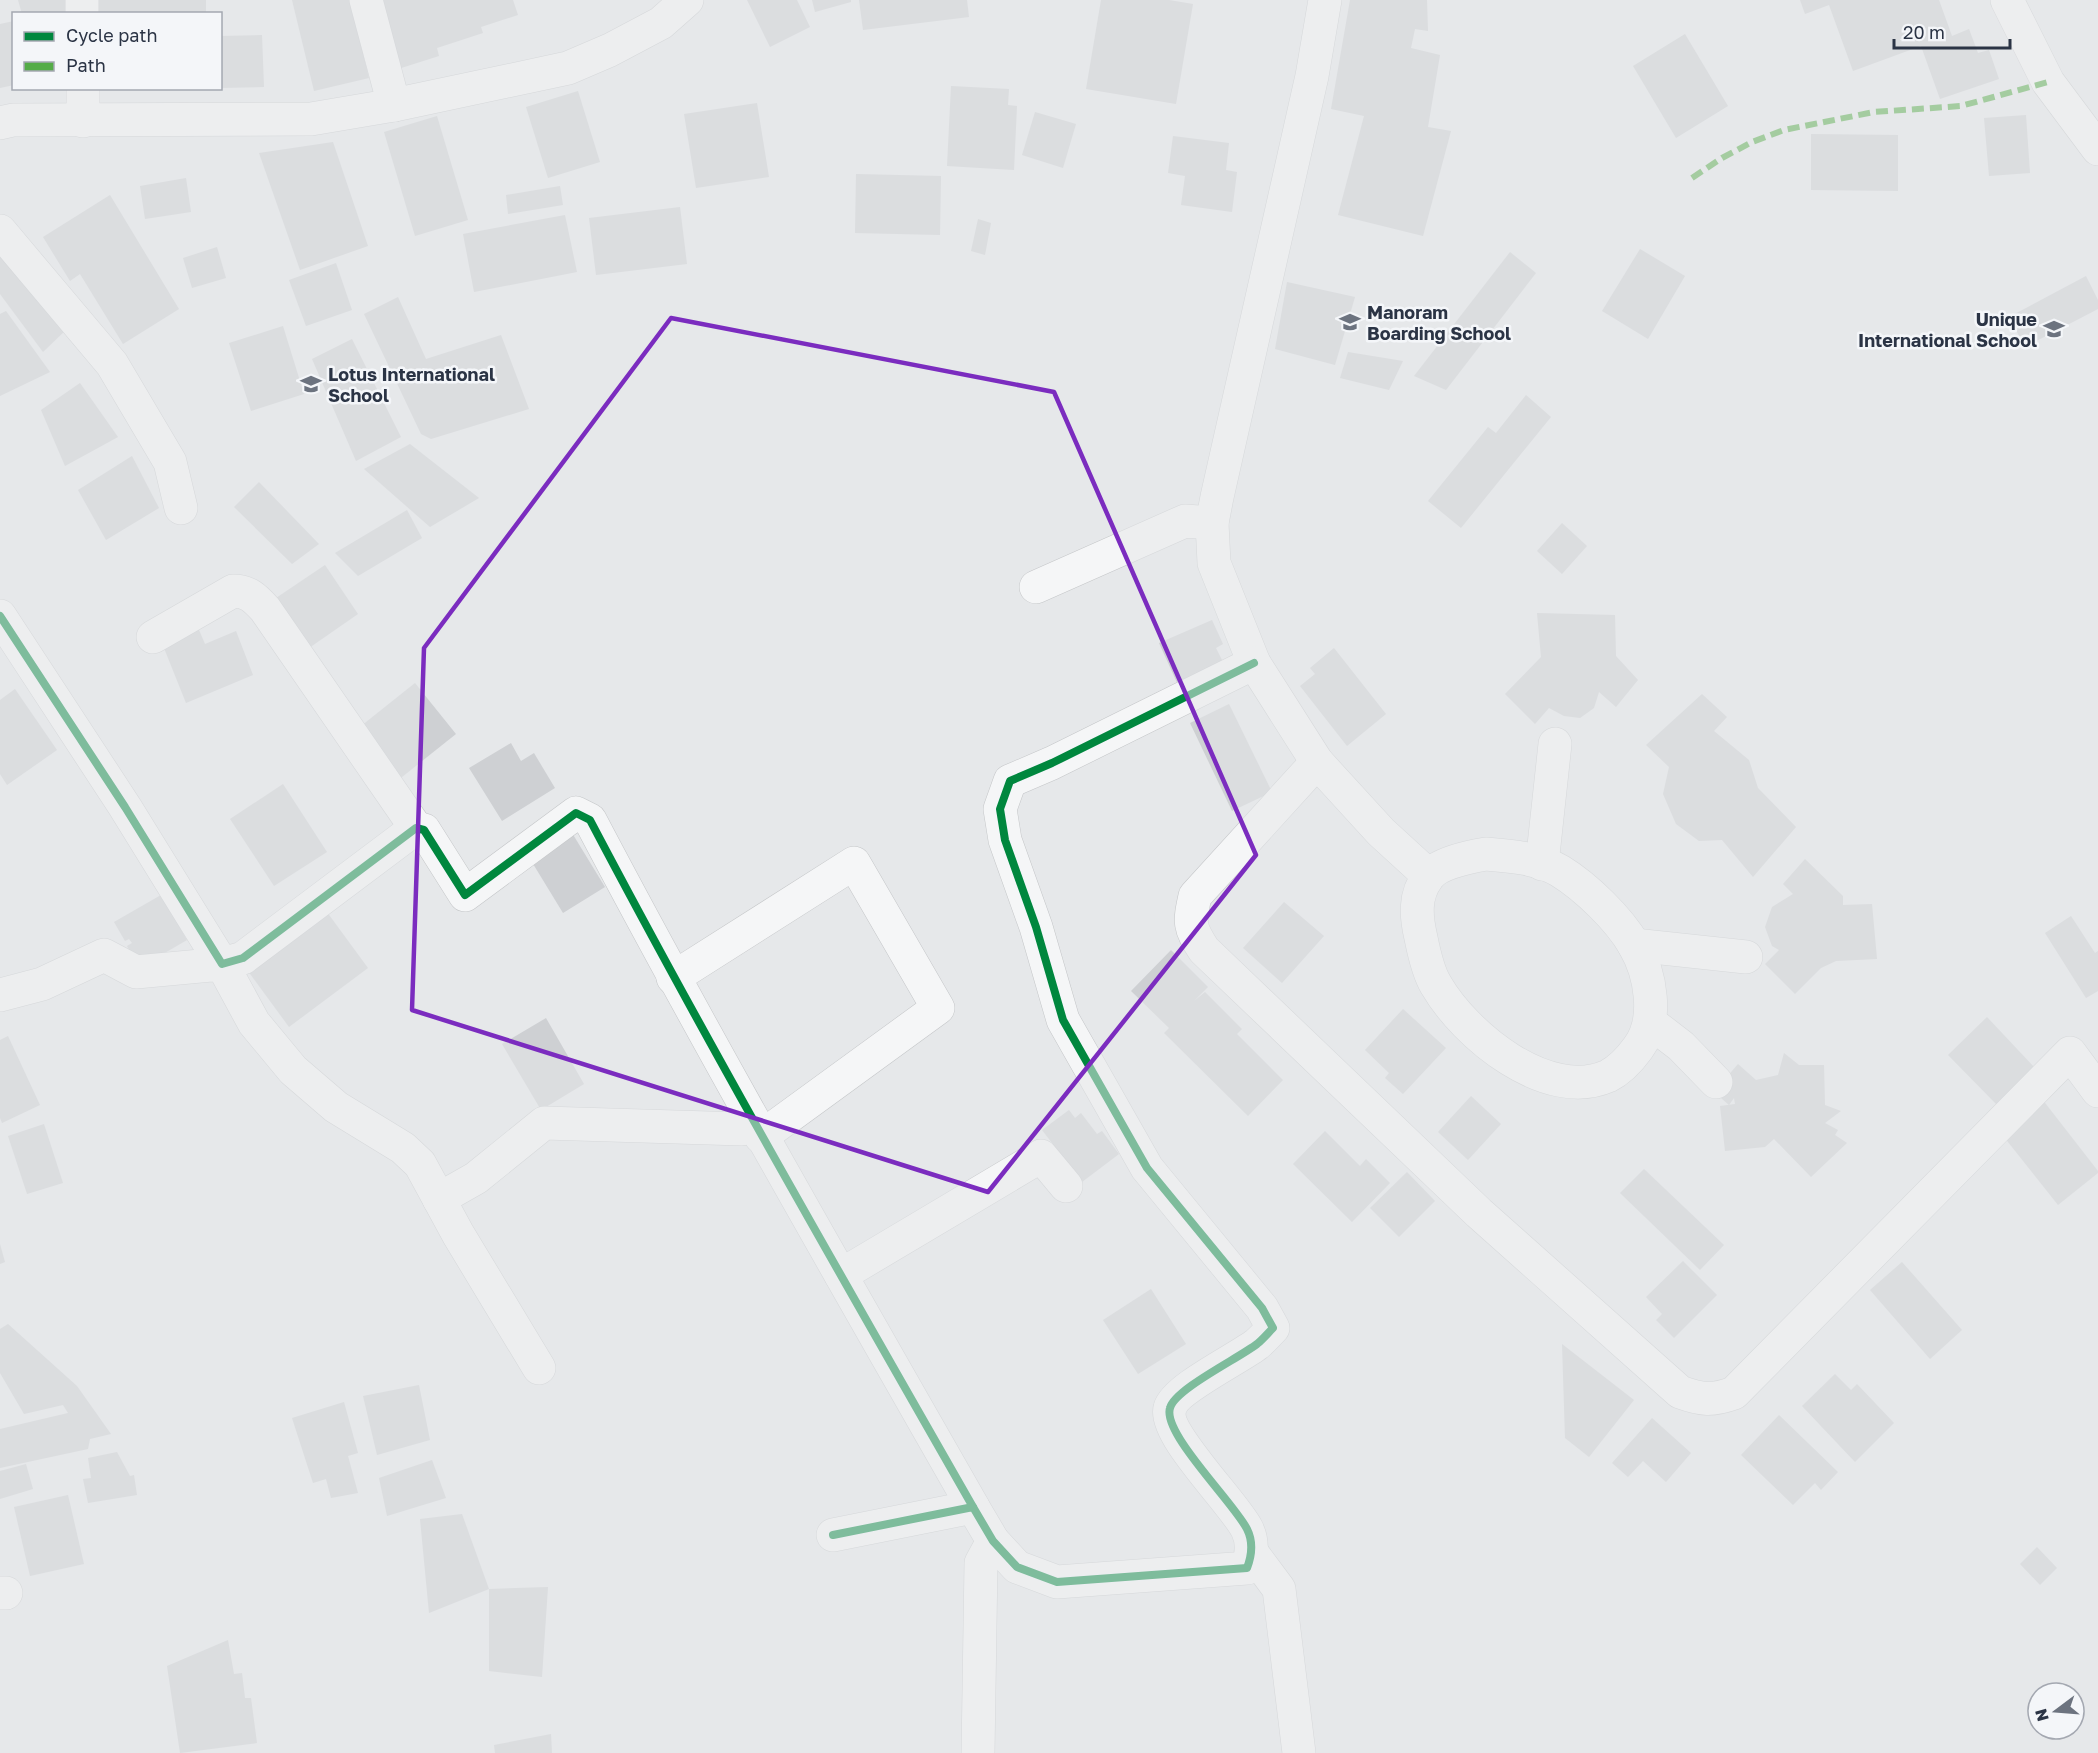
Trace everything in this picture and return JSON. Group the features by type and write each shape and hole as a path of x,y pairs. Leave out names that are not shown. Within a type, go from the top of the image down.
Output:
{"street":[{"path":"366,0 394,105"},
{"path":"0,123 13,120 311,119 394,105 568,68 610,50 661,23 687,0"},
{"path":"1325,0 1312,76 1212,523 1214,563 1254,663 1317,762 1381,832 1428,875"},
{"path":"2007,0 2048,82 2098,148"},
{"path":"83,90 83,121"},
{"path":"0,231 112,364 170,462 181,508"},
{"path":"1036,587 1185,521 1212,523"},
{"path":"153,637 233,591 244,591 255,597 416,828 424,830 465,895 576,813 590,820 673,978 758,1132 993,1541 1017,1567 1057,1582 1247,1568 1252,1554 1248,1529 1178,1437 1168,1418 1170,1406 1182,1393 1258,1343 1273,1328 1262,1308 1147,1168 1062,1020 1036,927 1005,840 1000,809 1010,781 1052,764 1254,663"},
{"path":"0,616 125,807 222,964 254,1023 293,1070 336,1107 403,1148 420,1164 539,1368"},
{"path":"1542,864 1555,744"},
{"path":"1317,762 1195,896 1191,914 1192,933 1204,950 1479,1213 1680,1392 1698,1399 1718,1399 1734,1393 2070,1053 2098,1091"},
{"path":"0,995 42,984 104,955 136,972 222,964 243,958 416,828"},
{"path":"1486,854 1522,857 1559,870 1590,894 1615,920 1634,945 1644,969 1651,1023 1641,1044 1628,1061 1609,1076 1586,1082 1552,1079 1523,1068 1496,1052 1459,1017 1435,984 1423,949 1416,918 1419,896 1428,875 1458,859 1486,854"},
{"path":"439,1199 476,1178 544,1123 742,1129 758,1132 938,1008 854,863 673,978"},
{"path":"1634,945 1746,957"},
{"path":"1651,1023 1681,1046 1716,1082"},
{"path":"841,1275 1041,1156 1066,1186"},
{"path":"833,1535 973,1507"},
{"path":"978,1753 981,1563 993,1541"},
{"path":"1252,1554 1279,1588 1299,1753"}],"highlighted area":[{"path":"671,318 1054,392 1256,855 988,1192 412,1010 424,648"}],"building":[{"path":"18,0 71,0 71,12 21,12"},
{"path":"91,0 206,0 206,12 91,12"},
{"path":"292,0 350,0 369,78 314,91"},
{"path":"384,0 513,0 518,15 481,27 483,33 437,48 439,56 398,69 376,3"},
{"path":"747,0 797,0 810,27 770,47"},
{"path":"812,0 851,0 851,2 815,12"},
{"path":"859,0 967,0 969,17 863,30"},
{"path":"1101,0 1169,0 1193,4 1176,104 1086,89"},
{"path":"1350,0 1427,0 1428,31 1415,29 1411,48 1440,55 1428,127 1451,131 1423,236 1338,215 1364,116 1331,109"},
{"path":"1800,0 1939,0 1952,36 1969,29 1978,53 1989,50 1999,79 1940,99 1921,46 1853,71 1829,5 1805,14"},
{"path":"12,21 12,85 0,88 0,24"},
{"path":"1685,34 1728,106 1676,138 1633,66"},
{"path":"262,35 264,87 222,88 222,36"},
{"path":"951,86 1009,89 1008,105 1017,106 1014,170 947,166"},
{"path":"578,91 600,162 548,178 526,107"},
{"path":"757,103 769,177 696,188 684,114"},
{"path":"1035,112 1076,124 1063,168 1022,155"},
{"path":"2026,115 2030,173 1989,176 1984,118"},
{"path":"437,116 468,220 415,236 384,132"},
{"path":"1811,134 1898,135 1898,191 1811,190"},
{"path":"1173,136 1229,143 1226,170 1237,172 1232,212 1181,205 1185,176 1168,173"},
{"path":"333,142 368,246 300,270 259,153"},
{"path":"856,174 941,176 940,235 855,233"},
{"path":"186,178 191,212 145,219 140,186"},
{"path":"560,186 563,205 508,214 506,195"},
{"path":"110,195 179,309 123,344 80,274 70,281 43,237"},
{"path":"680,207 687,264 596,275 589,218"},
{"path":"565,215 577,272 474,292 463,234"},
{"path":"978,219 991,223 985,255 971,251"},
{"path":"0,245 70,326 43,352 0,294"},
{"path":"217,247 226,278 192,288 183,258"},
{"path":"1640,249 1685,276 1648,339 1602,311"},
{"path":"1510,252 1536,273 1446,390 1414,376"},
{"path":"336,263 352,310 306,326 289,280"},
{"path":"2086,276 2098,300 2098,309 2025,347 2009,317"},
{"path":"1287,282 1355,297 1335,365 1275,349"},
{"path":"398,297 426,359 501,335 529,409 431,439 421,434 364,314"},
{"path":"6,311 50,372 0,396 0,314"},
{"path":"283,326 304,394 251,411 229,343"},
{"path":"352,339 401,437 356,461 312,359"},
{"path":"1348,352 1403,361 1389,390 1340,378"},
{"path":"80,383 118,437 65,466 41,410"},
{"path":"1526,395 1551,417 1461,528 1428,501 1488,427 1496,433"},
{"path":"410,444 479,498 430,527 364,469"},
{"path":"132,456 159,508 106,540 78,490"},
{"path":"259,482 319,544 292,564 234,507"},
{"path":"407,510 422,538 358,576 335,553"},
{"path":"1562,523 1587,546 1562,574 1537,551"},
{"path":"325,565 358,614 309,648 276,598"},
{"path":"1537,613 1615,615 1616,656 1638,680 1616,707 1599,692 1594,708 1580,718 1564,716 1549,708 1535,724 1505,694 1541,657"},
{"path":"1212,620 1223,644 1216,648 1225,666 1179,687 1159,643"},
{"path":"196,623 205,644 236,631 253,675 186,703 160,638"},
{"path":"1334,648 1386,714 1347,746 1300,686 1315,674 1310,668"},
{"path":"415,683 456,734 397,781 356,730"},
{"path":"15,689 57,750 7,785 0,774 0,700"},
{"path":"1702,694 1727,717 1714,731 1749,760 1758,788 1796,827 1753,877 1722,840 1699,841 1676,824 1663,794 1669,767 1646,745"},
{"path":"1229,704 1272,792 1232,811 1190,723"},
{"path":"511,743 521,761 534,753 555,788 502,821 469,768"},
{"path":"283,784 327,852 274,886 230,819"},
{"path":"569,828 605,887 563,913 527,854"},
{"path":"1805,859 1843,896 1843,905 1872,904 1877,959 1836,961 1821,968 1795,994 1765,964 1779,950 1772,946 1765,927 1772,907 1793,894 1783,884"},
{"path":"161,895 187,940 139,968 127,946 132,943 129,939 125,941 114,922"},
{"path":"1284,902 1324,936 1282,983 1243,948"},
{"path":"324,908 368,968 289,1027 245,967"},
{"path":"2071,916 2095,953 2098,951 2098,991 2086,998 2045,933"},
{"path":"1171,950 1208,987 1194,1001 1205,992 1242,1029 1237,1034 1283,1080 1248,1116 1164,1033 1169,1028 1131,991"},
{"path":"1403,1009 1446,1048 1403,1094 1385,1078 1389,1073 1365,1050"},
{"path":"1987,1017 2036,1069 1998,1106 1948,1055"},
{"path":"546,1018 584,1084 541,1110 502,1044"},
{"path":"8,1036 40,1105 2,1123 0,1118 0,1040"},
{"path":"1784,1053 1799,1065 1824,1065 1825,1105 1841,1111 1825,1123 1838,1130 1835,1135 1847,1143 1811,1177 1774,1139 1765,1147 1725,1151 1720,1106 1729,1105 1714,1092 1738,1064 1756,1080 1778,1075"},
{"path":"1471,1096 1501,1124 1468,1160 1438,1132"},
{"path":"2042,1099 2098,1171 2058,1205 2000,1132"},
{"path":"1069,1110 1075,1118 1081,1113 1097,1134 1102,1131 1119,1154 1082,1182 1042,1130"},
{"path":"44,1124 63,1183 27,1194 8,1136"},
{"path":"1325,1131 1360,1166 1366,1159 1390,1183 1352,1222 1293,1164"},
{"path":"1644,1169 1724,1245 1700,1270 1620,1193"},
{"path":"1407,1172 1435,1201 1399,1237 1370,1208"},
{"path":"0,1244 5,1262 0,1264"},
{"path":"1683,1261 1717,1295 1674,1338 1656,1320 1662,1314 1646,1297"},
{"path":"1902,1262 1962,1330 1930,1359 1870,1290"},
{"path":"1151,1289 1186,1344 1138,1374 1103,1320"},
{"path":"8,1324 77,1386 111,1434 90,1439 88,1449 0,1468 0,1429 68,1413 63,1405 24,1414 0,1373 0,1329"},
{"path":"1562,1344 1634,1400 1589,1457 1565,1438"},
{"path":"1835,1374 1851,1390 1857,1384 1894,1423 1855,1462 1802,1406"},
{"path":"419,1385 430,1440 377,1455 363,1396"},
{"path":"344,1402 358,1453 348,1456 358,1493 331,1498 326,1479 313,1483 292,1418"},
{"path":"1779,1415 1838,1472 1821,1490 1815,1483 1793,1505 1741,1455"},
{"path":"1652,1418 1691,1453 1666,1482 1643,1461 1628,1477 1612,1463"},
{"path":"117,1452 130,1476 134,1475 137,1495 88,1503 83,1479 91,1478 88,1458"},
{"path":"432,1460 446,1498 387,1516 379,1478"},
{"path":"26,1464 33,1489 0,1499 0,1471"},
{"path":"68,1495 84,1564 30,1576 14,1507"},
{"path":"462,1514 489,1589 429,1613 420,1519"},
{"path":"2037,1547 2057,1568 2040,1585 2020,1564"},
{"path":"548,1587 542,1677 489,1671 489,1589"},
{"path":"228,1640 234,1674 242,1673 245,1698 251,1698 257,1743 180,1753 167,1666"},
{"path":"551,1734 552,1753 495,1753 494,1745"}],"marked path":[{"path":"1692,178 1752,142 1784,130 1874,112 1961,106 2048,82"}],"cycle path":[{"path":"0,616 125,807 222,964 243,958 416,828 424,830 465,895 576,813 590,820 731,1079 973,1507"},
{"path":"833,1535 973,1507 993,1541 1017,1567 1057,1582 1247,1568 1251,1548 1247,1529 1187,1450 1170,1419 1170,1408 1174,1400 1183,1392 1257,1344 1273,1328 1262,1308 1147,1168 1063,1020 1036,927 1005,840 1000,809 1010,781 1052,763 1254,663"}],"place":[{"name":"Manoram Boarding School","path":"1350,322"},
{"name":"Unique International School","path":"2054,329"},
{"name":"Lotus International School","path":"311,384"}]}
